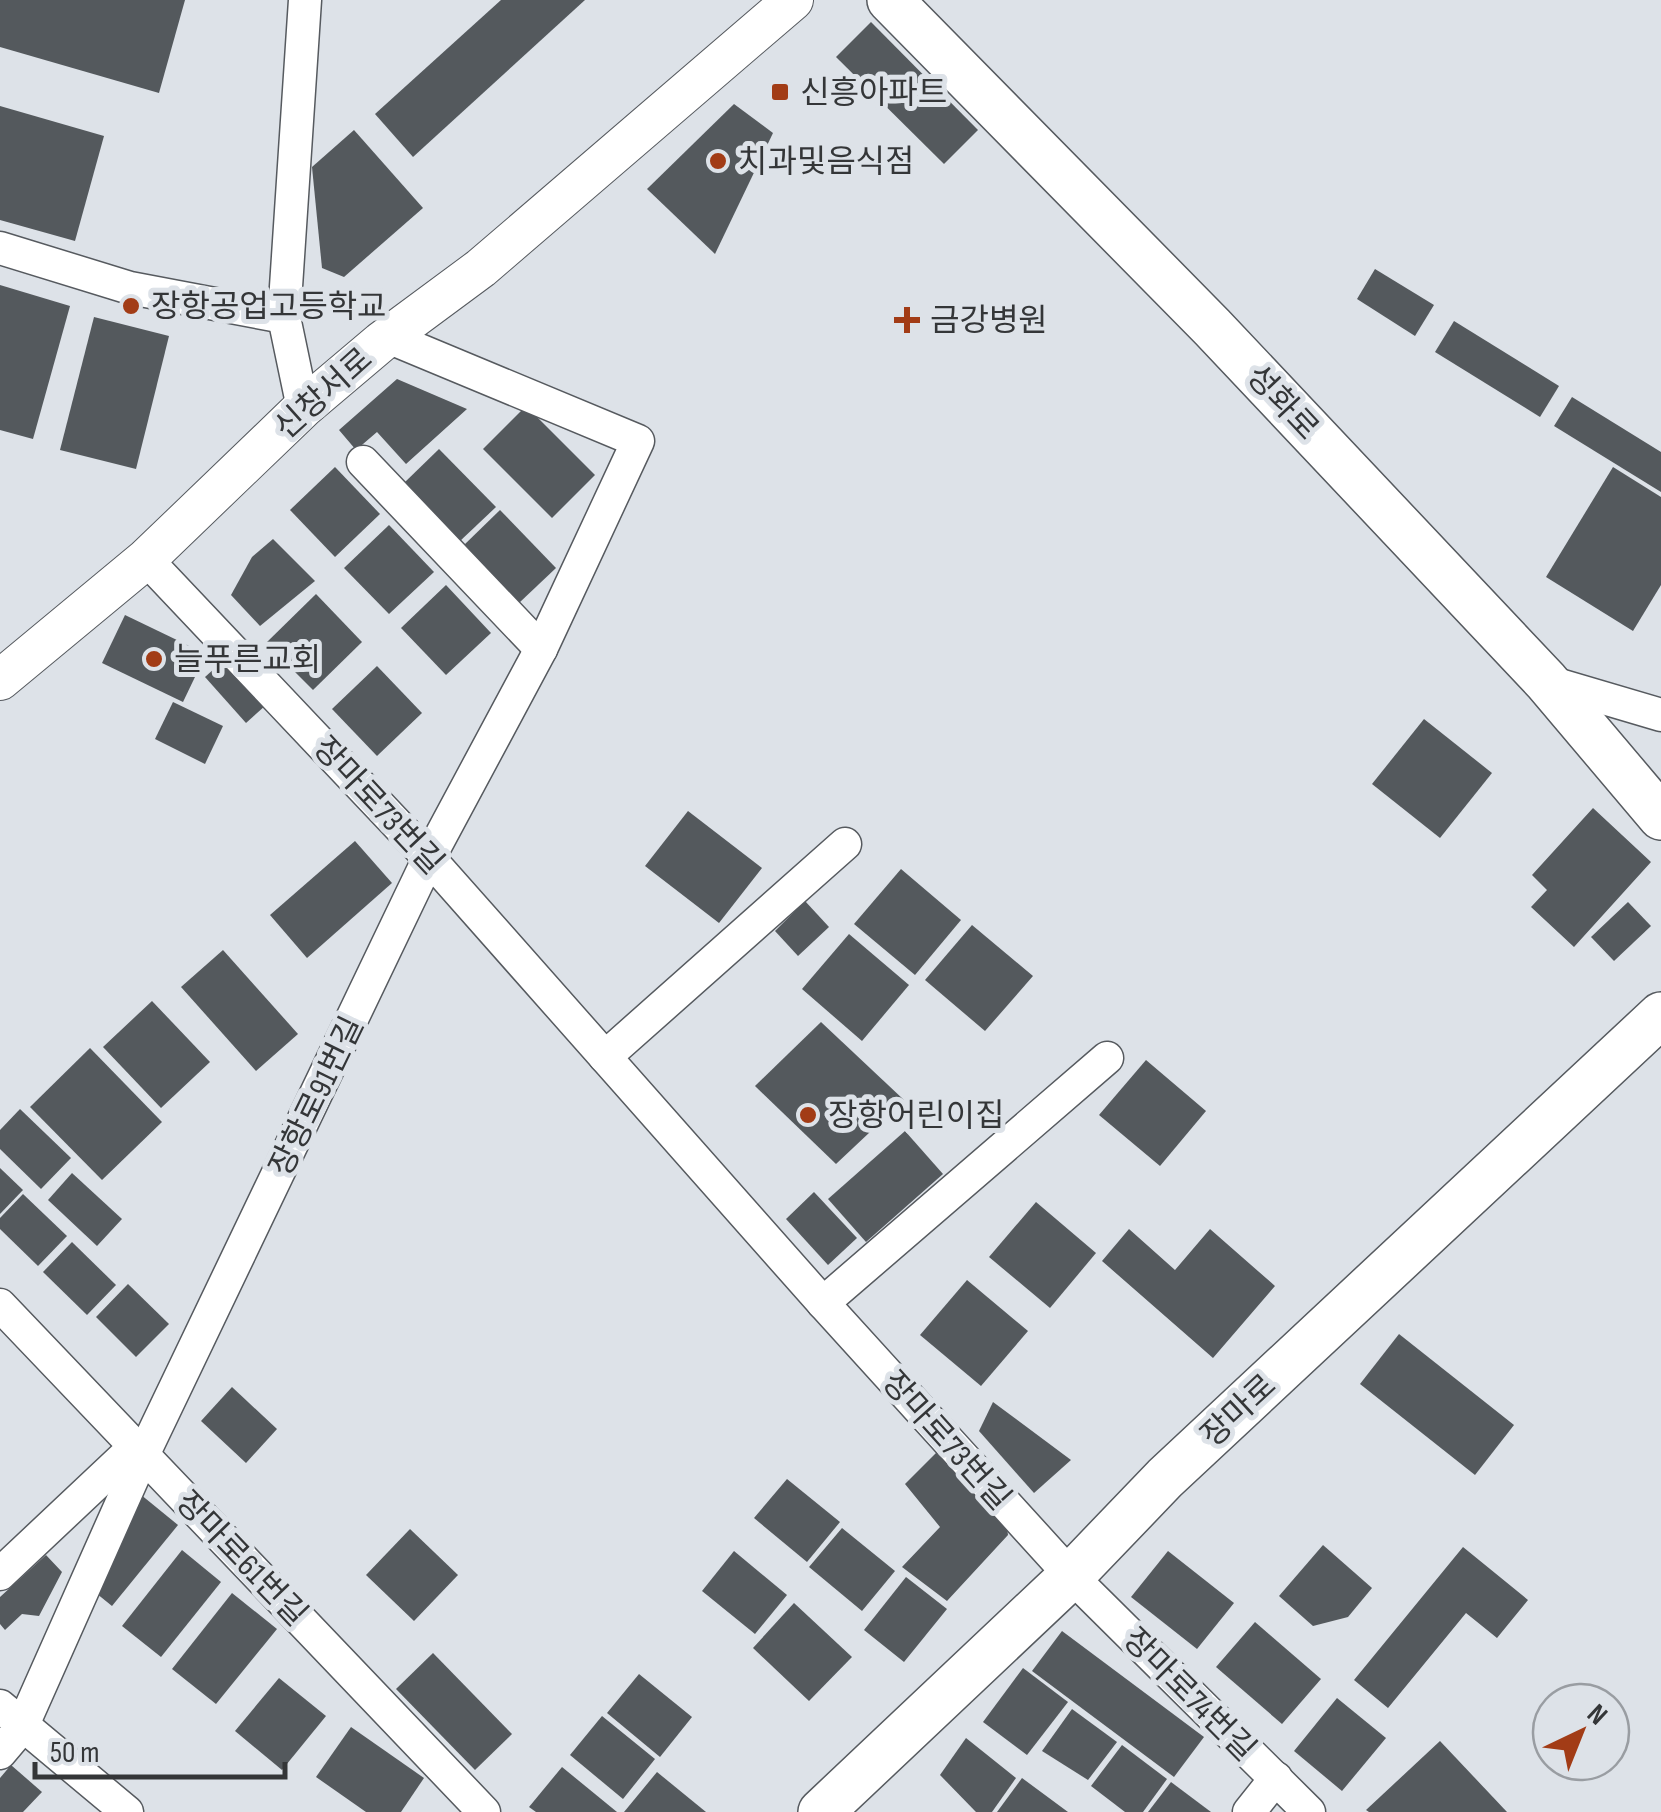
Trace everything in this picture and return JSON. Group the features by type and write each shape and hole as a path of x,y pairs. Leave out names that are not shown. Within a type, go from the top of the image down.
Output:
{"main road":[{"name":"성화로","path":"890,0 1212,327 1546,680 1661,817"},
{"name":"장마로","path":"821,1812 1071,1576 1165,1478 1661,1015"}],"street":[{"path":"303,408 284,317 305,0"},
{"name":"신창서로","path":"0,680 146,559 303,408 388,337 481,268 793,0"},
{"path":"0,248 130,288 284,317"},
{"name":"장항로91번길","path":"0,1753 11,1716 140,1450 430,858 541,650 638,441 388,337"},
{"path":"363,462 541,650"},
{"name":"장마로73번길","path":"146,559 430,858 822,1304 1071,1576"},
{"path":"1546,680 1661,715"},
{"path":"605,1057 844,844"},
{"path":"822,1304 1107,1058"},
{"name":"장마로61번길","path":"0,1304 484,1812"},
{"path":"0,1574 140,1450"},
{"name":"장마로74번길","path":"1071,1576 1309,1812"},
{"path":"11,1716 127,1812"},
{"path":"1249,1812 1276,1778"}],"building":[{"path":"0,0 185,0 159,93 0,47"},
{"path":"501,0 585,0 413,157 375,114"},
{"path":"871,22 978,130 944,164 836,57"},
{"name":"치과및음식점","path":"734,104 773,133 715,254 647,189"},
{"path":"0,106 104,136 75,241 0,220"},
{"path":"354,130 423,208 344,277 322,268 312,167"},
{"path":"1375,269 1434,305 1415,336 1357,299"},
{"path":"0,285 70,306 33,439 0,430"},
{"path":"94,317 169,336 136,469 60,450"},
{"path":"1454,321 1559,386 1540,417 1435,352"},
{"path":"397,379 467,409 406,464 377,432 356,450 339,430"},
{"path":"1572,397 1661,452 1661,492 1554,426"},
{"path":"526,406 595,475 552,518 483,449"},
{"path":"439,449 496,507 459,542 403,484"},
{"path":"335,467 380,514 335,557 290,510"},
{"path":"1613,467 1661,497 1661,585 1633,631 1546,577"},
{"path":"500,510 556,568 519,603 463,546"},
{"path":"389,525 434,572 389,614 344,568"},
{"path":"273,539 315,581 260,626 231,595 252,557"},
{"path":"446,585 491,633 446,675 401,628"},
{"path":"316,594 362,642 313,690 266,643"},
{"name":"늘푸른교회","path":"125,615 206,654 183,702 102,663"},
{"path":"225,659 266,705 246,723 205,677"},
{"path":"377,666 422,713 377,756 332,709"},
{"path":"173,702 223,726 205,764 155,739"},
{"path":"1424,719 1492,773 1440,838 1372,784"},
{"path":"1593,808 1651,862 1574,947 1531,907 1547,890 1532,875"},
{"path":"688,811 762,868 719,923 645,866"},
{"path":"355,841 392,883 307,958 270,915"},
{"path":"901,869 961,920 915,975 854,924"},
{"path":"805,901 829,927 798,956 775,931"},
{"path":"1628,902 1651,926 1614,961 1591,937"},
{"path":"972,925 1033,976 985,1031 925,980"},
{"path":"849,934 909,985 862,1041 802,989"},
{"path":"223,950 298,1034 256,1071 181,987"},
{"path":"152,1001 210,1062 161,1108 103,1047"},
{"path":"821,1022 904,1100 836,1164 755,1086"},
{"path":"90,1048 162,1122 102,1180 30,1107"},
{"path":"1146,1060 1206,1111 1160,1166 1099,1115"},
{"path":"20,1109 71,1158 41,1189 0,1149 0,1130"},
{"path":"905,1131 943,1174 866,1242 828,1199"},
{"path":"0,1168 23,1190 0,1214"},
{"path":"72,1173 122,1219 97,1246 48,1200"},
{"path":"814,1192 857,1238 828,1265 786,1219"},
{"path":"23,1194 67,1236 38,1266 0,1229 0,1218"},
{"path":"1036,1202 1096,1253 1050,1308 989,1257"},
{"path":"1129,1229 1175,1270 1210,1229 1275,1286 1213,1358 1102,1261"},
{"path":"72,1242 116,1285 87,1315 43,1272"},
{"path":"967,1280 1028,1331 981,1386 920,1335"},
{"path":"128,1284 169,1324 136,1357 96,1317"},
{"path":"1399,1334 1514,1425 1475,1475 1360,1384"},
{"path":"232,1387 277,1429 246,1463 201,1421"},
{"path":"993,1402 1071,1460 1034,1493 979,1431"},
{"path":"940,1449 1006,1520 1008,1535 947,1601 902,1567 940,1527 905,1484"},
{"path":"787,1479 840,1522 807,1562 754,1518"},
{"path":"140,1494 178,1525 112,1606 91,1589"},
{"path":"842,1528 895,1571 862,1611 809,1567"},
{"path":"410,1529 458,1575 414,1621 366,1575"},
{"path":"1323,1545 1372,1588 1348,1617 1313,1626 1279,1596"},
{"path":"1463,1547 1528,1600 1497,1638 1466,1613 1388,1708 1354,1680"},
{"path":"182,1550 221,1582 161,1657 122,1626"},
{"path":"734,1551 787,1595 755,1634 702,1591"},
{"path":"1168,1551 1234,1603 1197,1649 1131,1597"},
{"path":"46,1555 62,1572 39,1616 22,1614 5,1630 0,1624 0,1597"},
{"path":"906,1577 947,1609 904,1662 864,1630"},
{"path":"232,1593 277,1629 216,1704 172,1669"},
{"path":"794,1603 852,1657 809,1701 753,1648"},
{"path":"1255,1622 1321,1679 1282,1724 1216,1667"},
{"path":"1062,1631 1204,1737 1174,1777 1032,1671"},
{"path":"433,1653 512,1734 475,1770 396,1689"},
{"path":"1023,1668 1068,1702 1027,1755 983,1722"},
{"path":"639,1674 692,1717 660,1757 607,1713"},
{"path":"279,1678 326,1716 282,1770 235,1731"},
{"path":"1337,1698 1386,1738 1342,1791 1294,1751"},
{"path":"1072,1709 1117,1742 1088,1780 1042,1751"},
{"path":"602,1716 655,1759 623,1799 570,1755"},
{"path":"351,1727 424,1778 401,1812 366,1812 316,1777"},
{"path":"966,1738 1016,1778 992,1812 976,1812 940,1775"},
{"path":"1440,1741 1507,1812 1366,1810"},
{"path":"1122,1745 1167,1779 1143,1812 1125,1812 1091,1786"},
{"path":"11,1765 42,1792 23,1812 0,1812 0,1778"},
{"path":"562,1767 617,1812 536,1812 529,1807"},
{"path":"657,1772 706,1812 624,1812"},
{"path":"1022,1778 1068,1812 997,1812"},
{"path":"1171,1782 1211,1812 1148,1812"}],"place":[{"name":"신흥아파트","path":"780,92"},
{"name":"치과및음식점","path":"718,161"},
{"name":"장항공업고등학교","path":"131,306"},
{"name":"금강병원","path":"907,320"},
{"name":"늘푸른교회","path":"154,659"},
{"name":"장항어린이집","path":"808,1115"}]}
